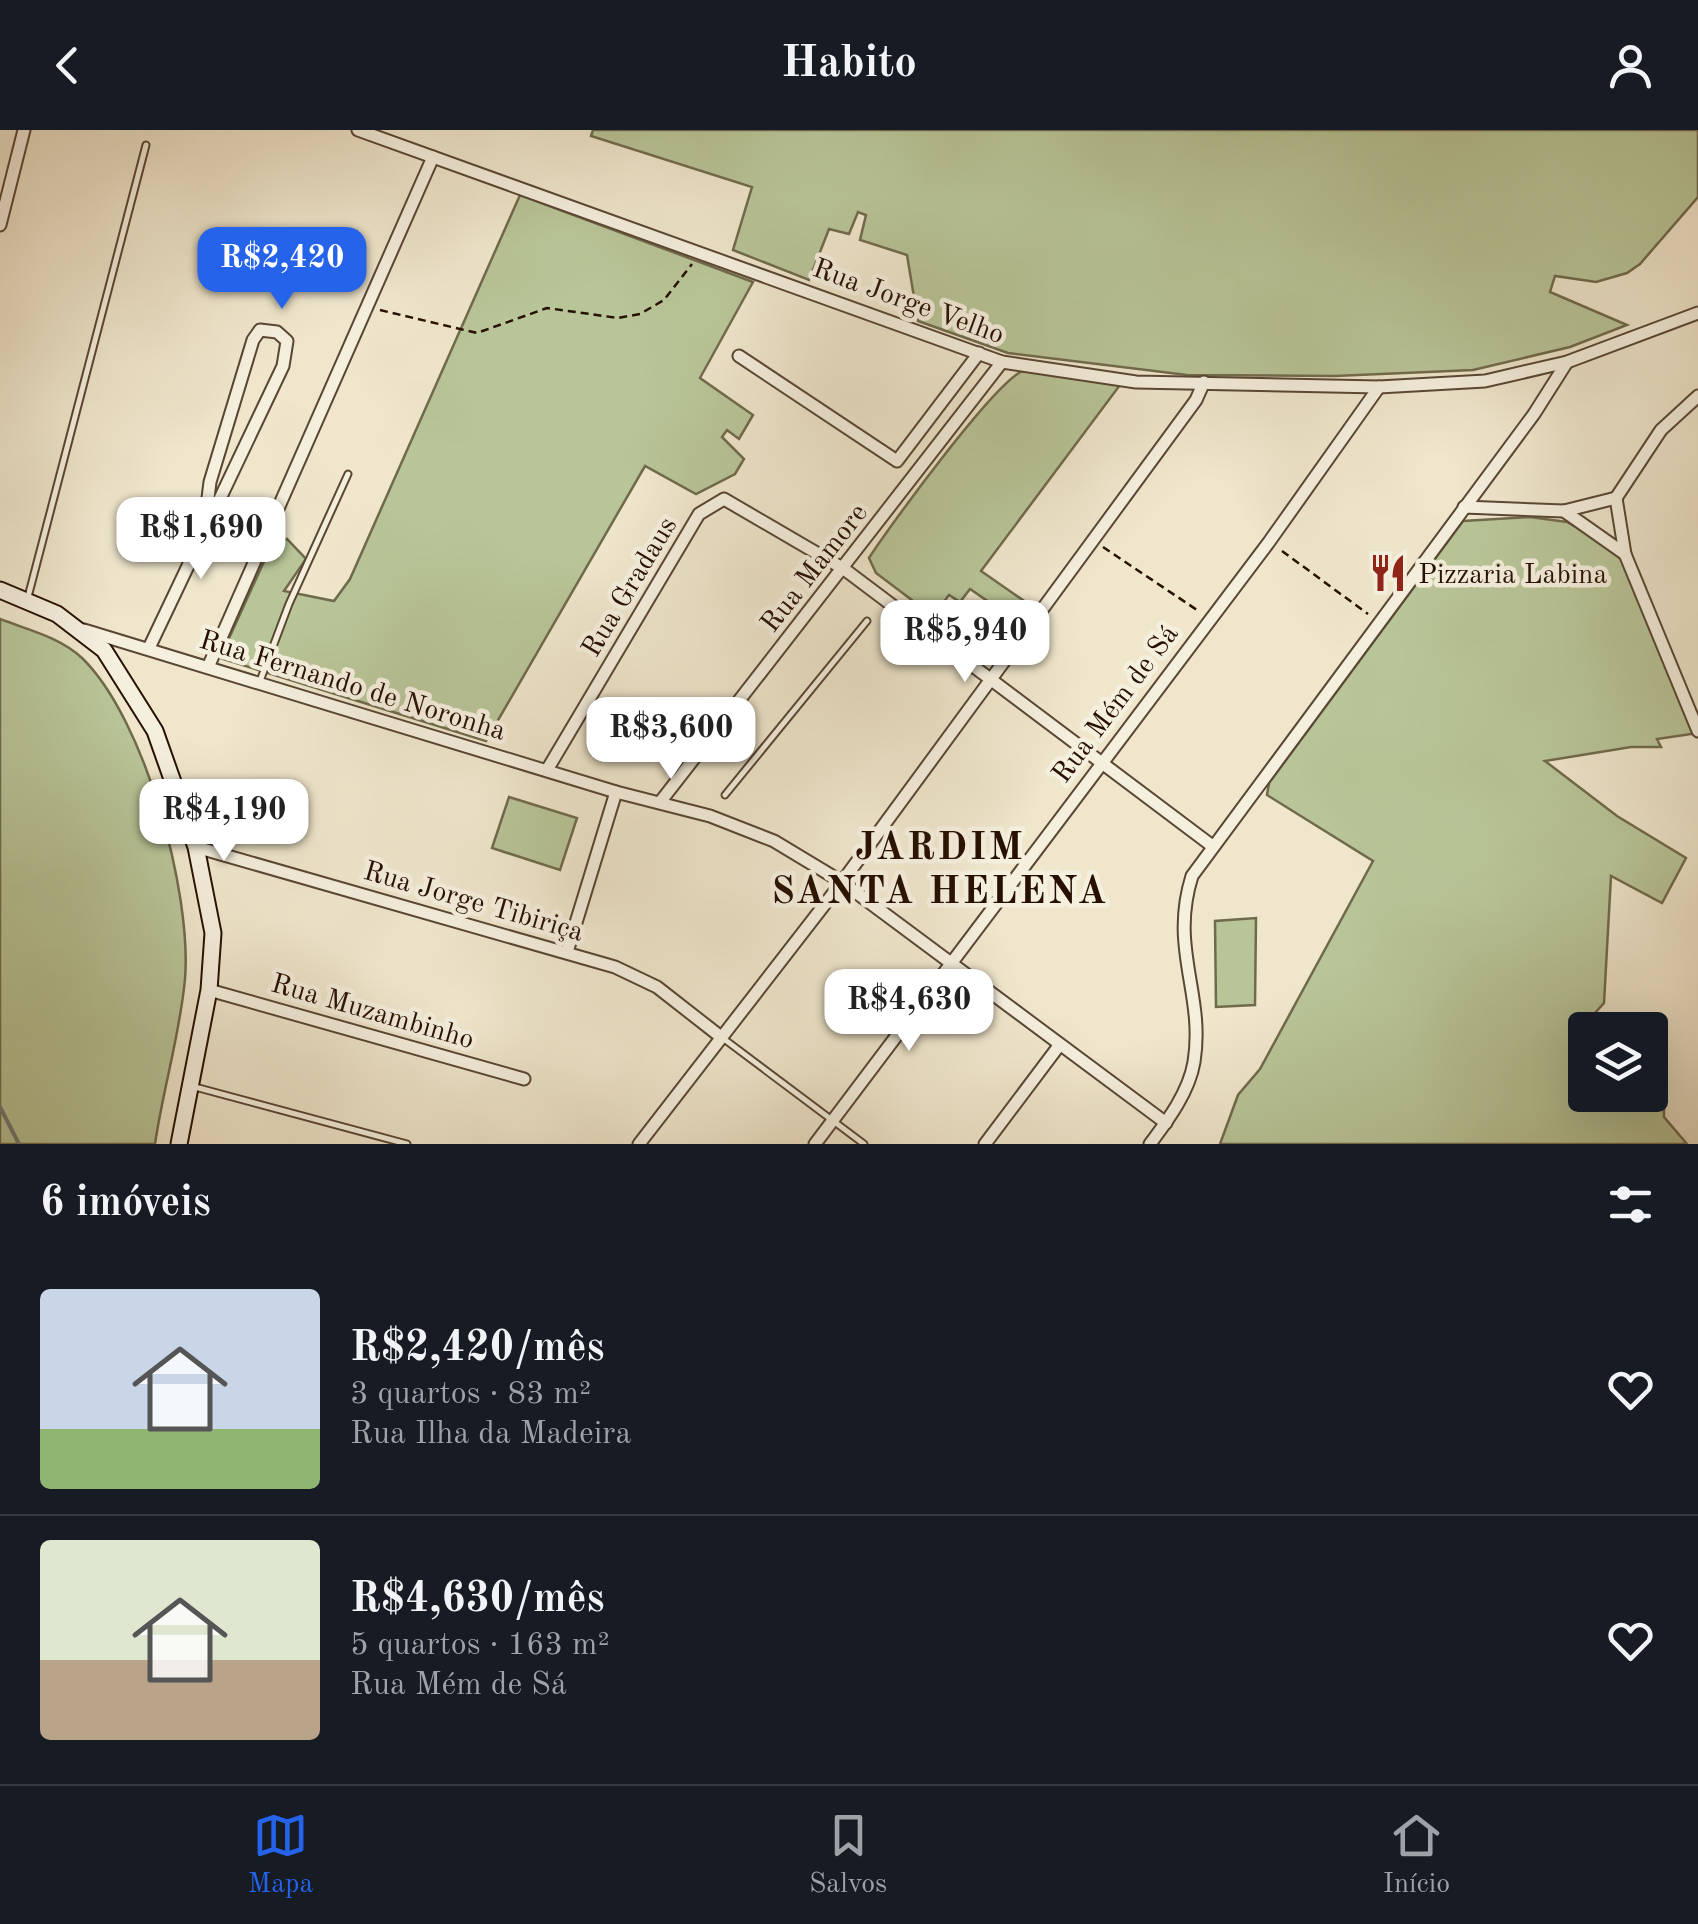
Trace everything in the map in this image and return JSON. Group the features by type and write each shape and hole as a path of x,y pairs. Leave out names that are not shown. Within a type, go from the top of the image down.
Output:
{"main road":[{"path":"0,590 84,630 123,675 154,731 196,847 212,933 209,990 187,1084 179,1144"}],"street":[{"path":"0,225 24,130"},
{"name":"Rua Jorge Velho","path":"358,130 1002,362 1136,382 1380,387 1485,381 1567,362 1698,313"},
{"path":"209,665 433,157"},
{"path":"149,648 205,522 228,485 289,352 287,340 277,332 260,330 253,340 210,482 205,522"},
{"path":"739,356 896,461 979,353"},
{"name":"Rua Mamore","path":"661,801 1002,362"},
{"path":"1150,1144 1166,1123 1194,1061 1196,1034 1181,923 1192,876 1567,362"},
{"path":"639,1144 992,680 1196,400 1204,382"},
{"name":"Rua Mém de Sá","path":"815,1144 1099,761 1269,542 1380,387"},
{"path":"1464,507 1564,512 1616,498 1660,430 1698,396"},
{"path":"1616,498 1625,554 1698,731"},
{"name":"Rua Gradaus","path":"548,770 699,514 716,500 736,502 844,568"},
{"path":"1564,512 1625,554"},
{"path":"844,568 1211,846"},
{"name":"Rua Fernando de Noronha","path":"84,630 616,792 661,801 748,828 842,882 1058,1047 1166,1123"},
{"path":"1685,699 1698,693"},
{"path":"567,952 616,792"},
{"name":"Rua Jorge Tibiriça","path":"196,847 567,952 638,976 722,1037"},
{"name":"Rua Muzambinho","path":"209,990 524,1079"},
{"path":"985,1144 1058,1047"}],"lane":[{"path":"27,600 146,144"},
{"path":"260,681 288,604 348,474"},
{"path":"725,794 866,621"},
{"path":"722,1037 864,1144"},
{"path":"187,1084 407,1144"}],"path":[{"path":"369,306 476,333 547,308 618,318 640,314 664,300 702,252"},
{"path":"1094,541 1210,618"},
{"path":"1269,542 1377,621"}],"green space":[{"path":"593,130 1698,130 1698,197 1640,264 1627,273 1596,282 1555,276 1550,292 1627,325 1570,347 1473,370 1335,376 1187,375 1008,353 918,321 907,255 860,240 866,215 858,212 849,234 829,229 809,280 733,250 752,187 591,136"},
{"path":"520,195 753,282 700,378 753,415 739,439 727,430 722,437 744,459 735,474 696,494 645,466 486,741 220,658 272,544 287,539 306,559 284,591 334,601 350,579"},
{"path":"1025,370 1120,385 981,571 1030,605 1018,622 970,589 960,602 949,595 933,616 876,573 869,558 969,424 1011,379"},
{"path":"1530,517 1567,522 1625,554 1698,733 1657,739 1661,747 1631,747 1545,761 1617,816 1686,858 1662,903 1611,876 1604,1003 1596,1012 1568,1012 1568,1112 1664,1112 1687,1144 1220,1144 1238,1095 1260,1069 1373,861 1267,795 1269,783 1463,521"},
{"path":"0,619 54,639 82,658 105,686 126,722 160,809 181,901 185,979 155,1144 0,1144"},
{"path":"509,797 577,818 560,870 492,848"},
{"path":"1256,918 1255,1005 1216,1007 1215,921"}],"waterway":[{"path":"0,1107 19,1144"}],"place":[{"name":"Pizzaria Labina","path":"1388,573"}],"district":[{"name":"JARDIM SANTA HELENA","path":"940,868"}]}
